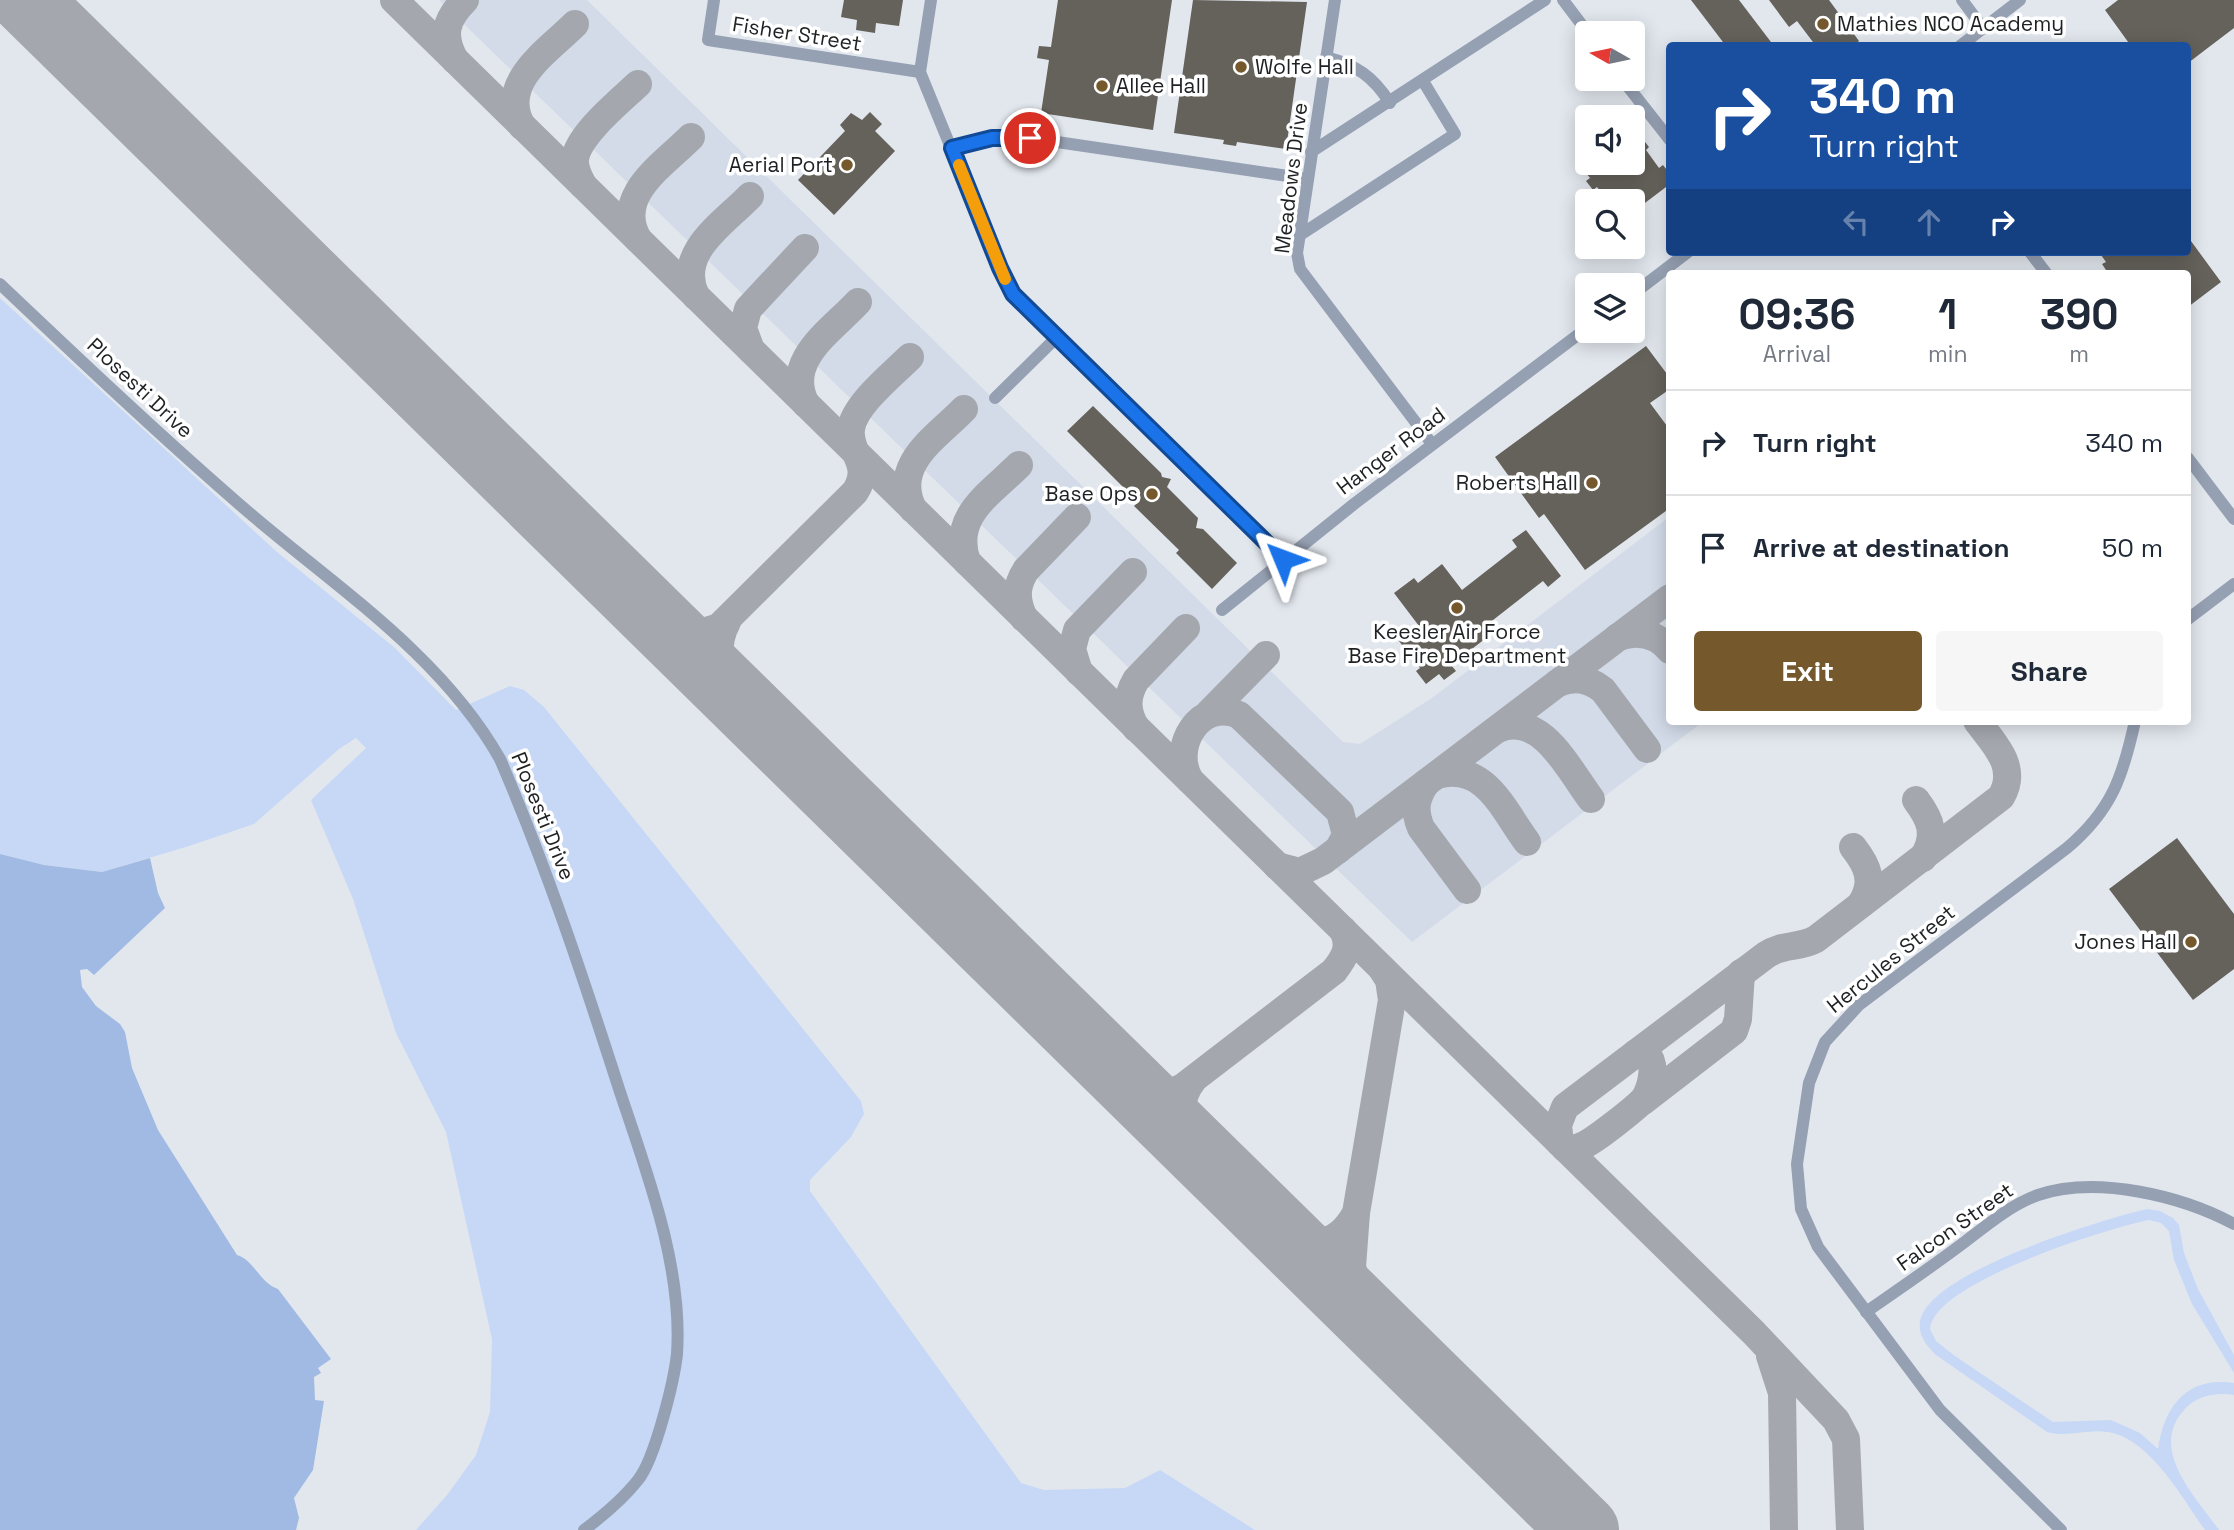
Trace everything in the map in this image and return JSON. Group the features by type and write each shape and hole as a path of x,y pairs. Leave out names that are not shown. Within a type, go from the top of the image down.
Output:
{"street":[{"name":"Fisher Street","path":"714,0 708,40 920,72"},
{"path":"931,0 920,72 1013,294 1283,559"},
{"name":"Meadows Drive","path":"1335,0 1297,253 1300,269 1432,444"},
{"path":"1311,152 1545,0"},
{"path":"1563,0 1579,21"},
{"path":"1962,0 1983,28"},
{"path":"1965,42 2020,0"},
{"path":"1326,57 1357,67 1369,75 1390,103"},
{"path":"1300,235 1455,134 1423,81"},
{"path":"1631,91 1666,135"},
{"path":"952,148 992,138 1030,138 1308,178"},
{"path":"1645,285 1683,256"},
{"path":"2033,256 2044,270"},
{"name":"Plosesti Drive","path":"0,284 232,498 408,646 484,730 500,759 575,953 635,1138 674,1278 677,1354 658,1433 640,1477 608,1512 584,1530"},
{"path":"995,398 1057,337"},
{"name":"Hanger Road","path":"1222,610 1283,559 1575,337"},
{"path":"2191,462 2234,519"},
{"path":"2191,617 2234,584"},
{"name":"Hercules Street","path":"2061,1530 1940,1410 1818,1247 1801,1209 1797,1164 1809,1083 1816,1061 1836,1026 1858,1005 2067,848 2093,824 2103,812 2120,780 2134,725"},
{"name":"Falcon Street","path":"1866,1312 2011,1209 2049,1192 2085,1188 2140,1193 2189,1204 2234,1224"}],"shaded area":[{"path":"439,0 587,0 1343,742 1360,744 1432,698 1666,519 1666,725 1699,725 1412,942"},
{"path":"0,298 277,552 395,648 456,710 510,686 524,690 544,707 861,1101 864,1114 851,1137 810,1180 810,1191 1021,1483 1044,1490 1125,1488 1160,1470 1255,1530 416,1530 447,1495 476,1455 490,1412 492,1339 446,1132 396,1033 353,899 311,800 366,748 356,738 339,749 254,824 102,872 44,865 0,854"},
{"path":"0,854 44,865 102,872 150,858 158,893 165,908 94,975 87,969 80,970 82,987 96,1006 120,1024 125,1032 132,1068 158,1130 237,1255 248,1262 266,1282 278,1289 331,1359 318,1368 321,1373 314,1377 315,1400 324,1401 313,1470 294,1498 299,1518 296,1530 0,1530"},
{"path":"2147,1209 2160,1211 2179,1225 2184,1253 2198,1289 2234,1355 2234,1373 2192,1304 2174,1260 2169,1231 2161,1223 2149,1220 2062,1246 1990,1276 1960,1294 1939,1311 1930,1329 1936,1341 1955,1356 2053,1422 2111,1420 2140,1433 2158,1449 2166,1420 2180,1398 2203,1384 2234,1383 2234,1395 2207,1396 2189,1405 2174,1425 2171,1441 2179,1473 2219,1530 2205,1530 2164,1471 2137,1445 2122,1436 2107,1432 2047,1432 1936,1355 1920,1332 1920,1322 1930,1303 1952,1285 1983,1267 2057,1236"}],"building":[{"path":"844,0 903,0 899,26 876,23 875,33 856,30 857,20 841,17"},
{"name":"Allee Hall","path":"1058,0 1172,0 1153,130 1041,113 1049,60 1037,58 1039,46 1051,47"},
{"name":"Wolfe Hall","path":"1193,0 1307,2 1286,149 1237,142 1236,146 1223,144 1224,140 1174,133"},
{"path":"1691,0 1739,0 1771,42 1723,42"},
{"name":"Mathies NCO Academy","path":"1769,0 1829,0 1859,41 1813,42 1797,21 1789,27"},
{"path":"2118,0 2234,0 2234,28 2191,61 2191,42 2128,42 2105,10"},
{"name":"Aerial Port","path":"870,112 882,124 875,131 895,151 834,215 798,180 845,131 840,125 851,113 862,120"},
{"path":"1645,142 1649,147 1646,150 1659,168 1663,165 1666,169 1666,187 1645,203 1645,189 1592,189 1586,181 1590,178 1588,175 1645,175"},
{"path":"2191,241 2221,282 2191,305 2191,270 2106,270 2102,264 2106,262 2102,256 2191,256"},
{"name":"Roberts Hall","path":"1646,346 1666,373 1666,392 1650,403 1666,425 1666,511 1585,570 1544,514 1539,518 1495,457"},
{"name":"Base Ops","path":"1093,406 1162,477 1171,479 1167,487 1198,518 1196,528 1203,529 1237,563 1212,589 1176,553 1179,550 1134,506 1138,502 1067,431"},
{"name":"Keesler Air Force Base Fire Department","path":"1526,530 1561,576 1548,587 1543,581 1488,624 1494,632 1451,665 1456,671 1444,680 1439,674 1426,684 1416,671 1420,668 1399,641 1419,626 1394,593 1414,578 1418,583 1442,564 1462,590 1517,547 1512,540"},
{"name":"Jones Hall","path":"2177,838 2234,914 2234,969 2193,1000 2109,889"}],"taxiway":[{"path":"394,0 1754,1333 1836,1420 1846,1439 1850,1530"},
{"path":"455,60 448,43 448,28 453,14 465,0"},
{"path":"522,126 516,110 516,96 521,82 540,57 575,24"},
{"path":"583,185 575,166 578,150 601,119 638,84"},
{"path":"638,239 632,223 636,195 655,170 691,137"},
{"path":"696,296 691,281 692,266 697,253 705,240 750,196"},
{"path":"751,350 743,328 748,309 805,248"},
{"path":"806,404 801,388 805,360 813,348 858,302"},
{"path":"666,628 692,634 719,627 855,492 862,474 851,438 854,420 875,390 910,357"},
{"path":"913,509 908,493 908,478 912,465 930,442 964,409"},
{"path":"967,562 963,546 969,519 985,497 1019,465"},
{"path":"1024,618 1018,594 1022,576 1077,517"},
{"path":"1079,672 1072,649 1077,630 1133,572"},
{"path":"1277,866 1300,872 1323,861 1666,601"},
{"path":"727,622 721,639 720,655 728,689"},
{"path":"1136,728 1128,704 1133,686 1186,628"},
{"path":"1618,637 1646,634 1666,645"},
{"path":"1209,713 1266,655"},
{"path":"1558,683 1582,680 1603,690 1647,749"},
{"path":"1190,780 1184,754 1186,740 1192,729 1201,719 1212,713 1239,715 1340,812 1346,835 1338,850"},
{"path":"1498,729 1513,725 1528,728 1541,735 1563,759 1591,799"},
{"path":"1560,1143 1558,1125 1565,1107 1766,955 1816,939 2001,797 2006,786 2006,766 1997,747 1980,725"},
{"path":"1437,775 1468,775 1480,782 1500,802 1527,842"},
{"path":"1426,783 1417,805 1421,828 1467,890"},
{"path":"1916,800 1925,814 1931,835 1923,858"},
{"path":"1853,847 1863,861 1869,881 1861,904"},
{"path":"1137,1090 1160,1096 1183,1087 1334,971 1346,952 1347,942 1343,930"},
{"path":"1280,1233 1304,1240 1324,1241 1341,1233 1356,1213 1392,1000 1389,980 1382,969"},
{"path":"1642,1102 1734,1031 1738,1019 1741,973"},
{"path":"1565,1148 1576,1148 1587,1143 1632,1110 1647,1095 1651,1084 1651,1061 1649,1057 1636,1053"},
{"path":"1188,1140 1182,1109 1185,1094 1193,1080"},
{"path":"1356,1213 1352,1267 1368,1320"},
{"path":"1770,1356 1782,1393 1784,1530"}],"runway":[{"path":"26,0 1584,1530"}],"slow traffic":[{"path":"959,165 1005,279"}],"place":[{"name":"Mathies NCO Academy","path":"1823,24"},
{"name":"Wolfe Hall","path":"1241,67"},
{"name":"Allee Hall","path":"1102,86"},
{"name":"Aerial Port","path":"847,165"},
{"name":"Roberts Hall","path":"1592,483"},
{"name":"Base Ops","path":"1152,494"},
{"name":"Keesler Air Force Base Fire Department","path":"1457,608"},
{"name":"Jones Hall","path":"2191,942"}],"route":[{"path":"1030,138 992,138 952,148 1013,294 1283,559"}]}
